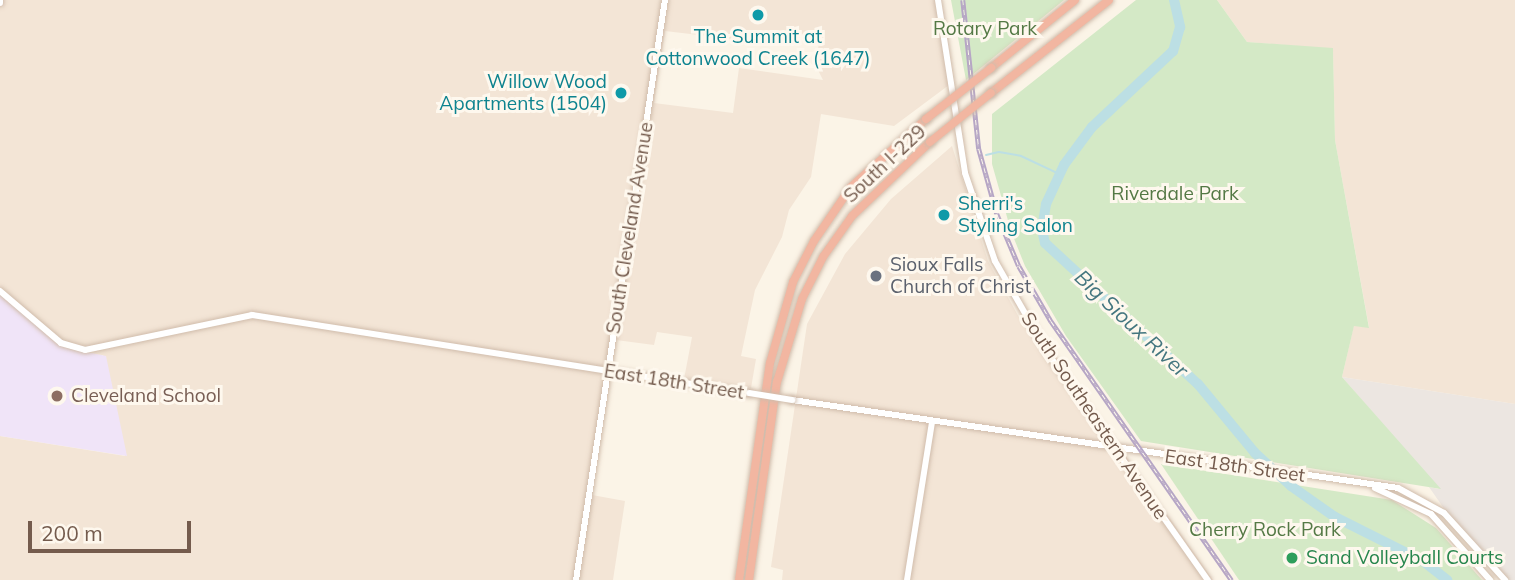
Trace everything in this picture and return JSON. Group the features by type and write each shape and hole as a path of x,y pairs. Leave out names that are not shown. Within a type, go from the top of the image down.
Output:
{"highway":[{"name":"South I-229","path":"739,580 770,363 793,282 814,241 851,187 926,119 1075,0"},
{"name":"South I-229","path":"748,580 779,374 802,299 823,257 852,216 930,142 1109,0"}],"street":[{"name":"South Cleveland Avenue","path":"576,580 665,0"},
{"name":"South Southeastern Avenue","path":"938,0 960,149 987,242 1028,323 1208,580"},
{"name":"East 18th Street","path":"0,291 61,343 85,350 252,315 932,422 1331,481 1398,488 1431,503 1505,580"},
{"path":"906,580 932,422"},
{"path":"1370,486 1431,514 1490,580"}],"shaded area":[{"path":"0,0 936,0 949,85 894,126 821,114 811,177 789,210 782,237 755,290 741,356 756,359 751,388 684,379 692,337 657,332 654,345 616,340 592,495 625,501 613,580 0,580 0,436 125,456 103,355 81,354 64,347 0,295","holes":["665,31 733,39 821,33 815,64 823,80 739,68 733,113 654,103"]},
{"path":"1217,0 1515,0 1515,404 1342,377 1354,325 1369,327 1335,140 1333,49 1247,42"},
{"path":"952,146 988,261 1021,321 1030,319 1213,580 782,580 783,570 771,567 807,324 845,254 891,199"},
{"name":"Cleveland School","path":"0,295 64,347 106,356 127,456 0,436"},
{"path":"1342,377 1515,404 1515,580 1508,580 1445,510 1429,487 1439,489"}],"green space":[{"name":"Rotary Park","path":"951,0 1064,0 966,80"},
{"name":"Riverdale Park","path":"1136,0 1217,0 1247,42 1333,48 1335,140 1369,328 1354,326 1342,377 1441,489 1141,441 1066,336 1025,266 1011,231 992,164 992,114"},
{"name":"Cherry Rock Park","path":"1161,464 1392,500 1436,528 1482,580 1239,580"}],"waterway":[{"name":"Big Sioux River","path":"1174,0 1180,27 1173,51 1092,127 1064,165 1046,204 1042,230 1045,243 1198,384 1255,453 1291,486 1335,517 1423,561 1447,580"},
{"path":"986,155 999,152 1021,156 1059,174"}],"railway":[{"path":"963,0 979,149 997,214 1019,266 1051,321 1232,580"}],"place":[{"name":"The Summit at Cottonwood Creek (1647)","path":"758,15"},
{"name":"Willow Wood Apartments (1504)","path":"621,93"},
{"name":"Sherri's Styling Salon","path":"944,215"},
{"name":"Sioux Falls Church of Christ","path":"876,276"},
{"name":"Cleveland School","path":"57,396"},
{"name":"Sand Volleyball Courts","path":"1292,558"}]}
